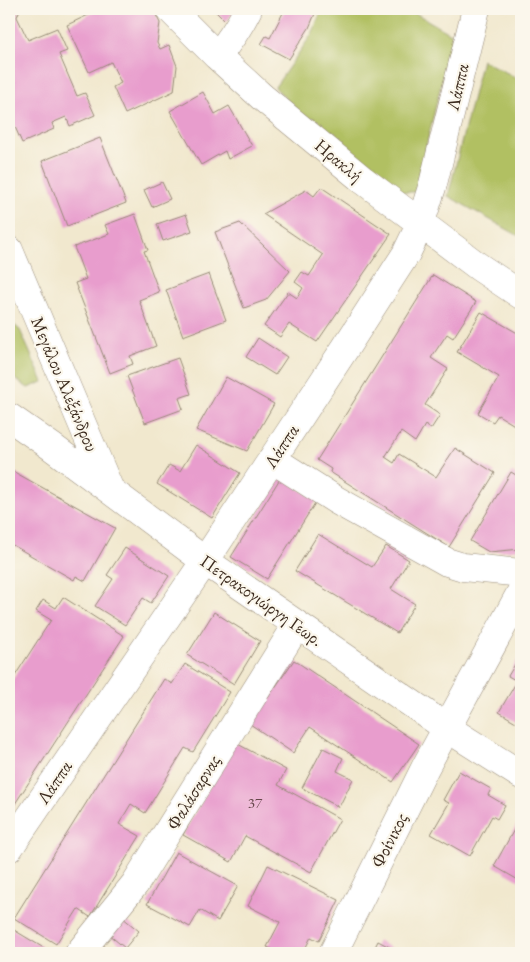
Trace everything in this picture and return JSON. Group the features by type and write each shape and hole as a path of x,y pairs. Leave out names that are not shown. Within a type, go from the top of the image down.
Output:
{"street":[{"name":"Ηρακλή","path":"170,9 216,56 262,97 362,180 420,225 521,295"},
{"path":"216,56 230,41 248,9"},
{"name":"Λάππα","path":"9,848 205,561 406,254 420,225 439,162 476,9"},
{"name":"Μεγάλου Αλεξάνδρου","path":"9,250 15,286 110,490"},
{"name":"Πετρακογιώργη Γεωρ.","path":"9,417 24,426 205,561 447,728 521,775"},
{"path":"272,459 336,500 447,562 463,567 521,573"},
{"name":"Φοίνικος","path":"333,953 400,817 521,592"},
{"name":"Φαλάσαρνας","path":"80,953 136,884 297,625"}],"green space":[{"path":"322,9 408,9 453,35 415,192 395,190 295,109 275,87 312,34"},
{"path":"482,60 521,80 521,231 519,236 448,196"},
{"path":"9,325 14,325 20,330 43,382 28,388 9,375"}],"building":[{"path":"9,9 20,9 17,17 28,40 57,28 67,51 59,54 77,96 85,93 95,115 70,126 66,117 52,123 54,129 22,143 9,113"},
{"path":"101,9 153,9 160,23 157,43 160,49 169,45 177,66 174,91 125,114 113,87 121,83 111,62 89,72 67,25"},
{"path":"213,9 236,9 226,22"},
{"path":"285,9 317,9 309,28 289,59 261,44 266,36 270,38"},
{"path":"203,92 215,114 229,106 252,146 228,159 225,151 201,165 170,111"},
{"path":"100,138 126,203 67,226 42,161"},
{"path":"162,182 170,199 152,207 144,190"},
{"path":"321,187 391,234 317,342 289,324 280,337 264,326 288,292 297,298 303,288 295,282 302,272 309,276 323,255 263,214 306,190 314,196"},
{"path":"135,214 148,250 144,251 159,292 139,300 156,346 130,356 133,364 110,373 75,283 86,279 74,247 109,234 105,225"},
{"path":"186,214 192,231 163,241 157,224"},
{"path":"240,223 290,271 266,300 244,308 215,232"},
{"path":"209,274 226,320 183,336 166,290"},
{"path":"433,275 476,302 453,338 447,334 431,358 448,369 425,405 440,415 431,429 425,425 415,442 401,432 385,457 394,463 399,454 436,477 455,448 495,473 449,547 330,472 331,469 317,460"},
{"path":"481,312 521,335 521,429 498,415 493,422 478,413 499,377 457,352"},
{"path":"258,338 287,357 275,375 246,357"},
{"path":"178,358 191,394 179,398 183,409 145,423 127,376"},
{"path":"226,377 274,404 247,451 196,430"},
{"path":"196,445 240,473 212,518 157,484 169,465 180,471"},
{"path":"9,469 115,528 85,581 76,576 74,580 9,543"},
{"path":"511,472 521,478 521,549 489,552 470,541"},
{"path":"281,477 317,500 267,579 231,557"},
{"path":"318,534 372,567 386,546 409,560 391,589 415,604 397,633 295,571"},
{"path":"125,548 169,576 151,603 143,598 125,625 95,606 113,579 107,575"},
{"path":"63,597 124,636 9,813 9,685 51,620 36,611 43,600 56,608"},
{"path":"214,612 260,641 234,684 187,655"},
{"path":"520,656 521,725 499,712 517,681 508,676"},
{"path":"294,660 419,744 393,782 310,727 293,753 250,724"},
{"path":"185,664 230,692 193,752 185,748 145,813 131,804 119,824 140,836 90,917 78,909 56,944 14,918 164,679 172,684"},
{"path":"234,742 286,770 278,785 340,819 311,872 245,836 231,862 183,835"},
{"path":"323,748 343,758 337,771 353,779 339,807 302,788"},
{"path":"459,771 491,789 488,795 505,805 497,819 492,816 470,856 431,834 449,803 443,800"},
{"path":"521,817 521,879 520,881 494,866"},
{"path":"176,852 238,886 218,921 200,910 190,927 147,904"},
{"path":"268,865 339,900 319,941 311,937 303,953 280,953 267,947 280,922 248,906"},
{"path":"122,917 139,931 125,948 108,934"},
{"path":"9,927 52,953 9,953"},
{"path":"378,941 401,953 372,953"}]}
